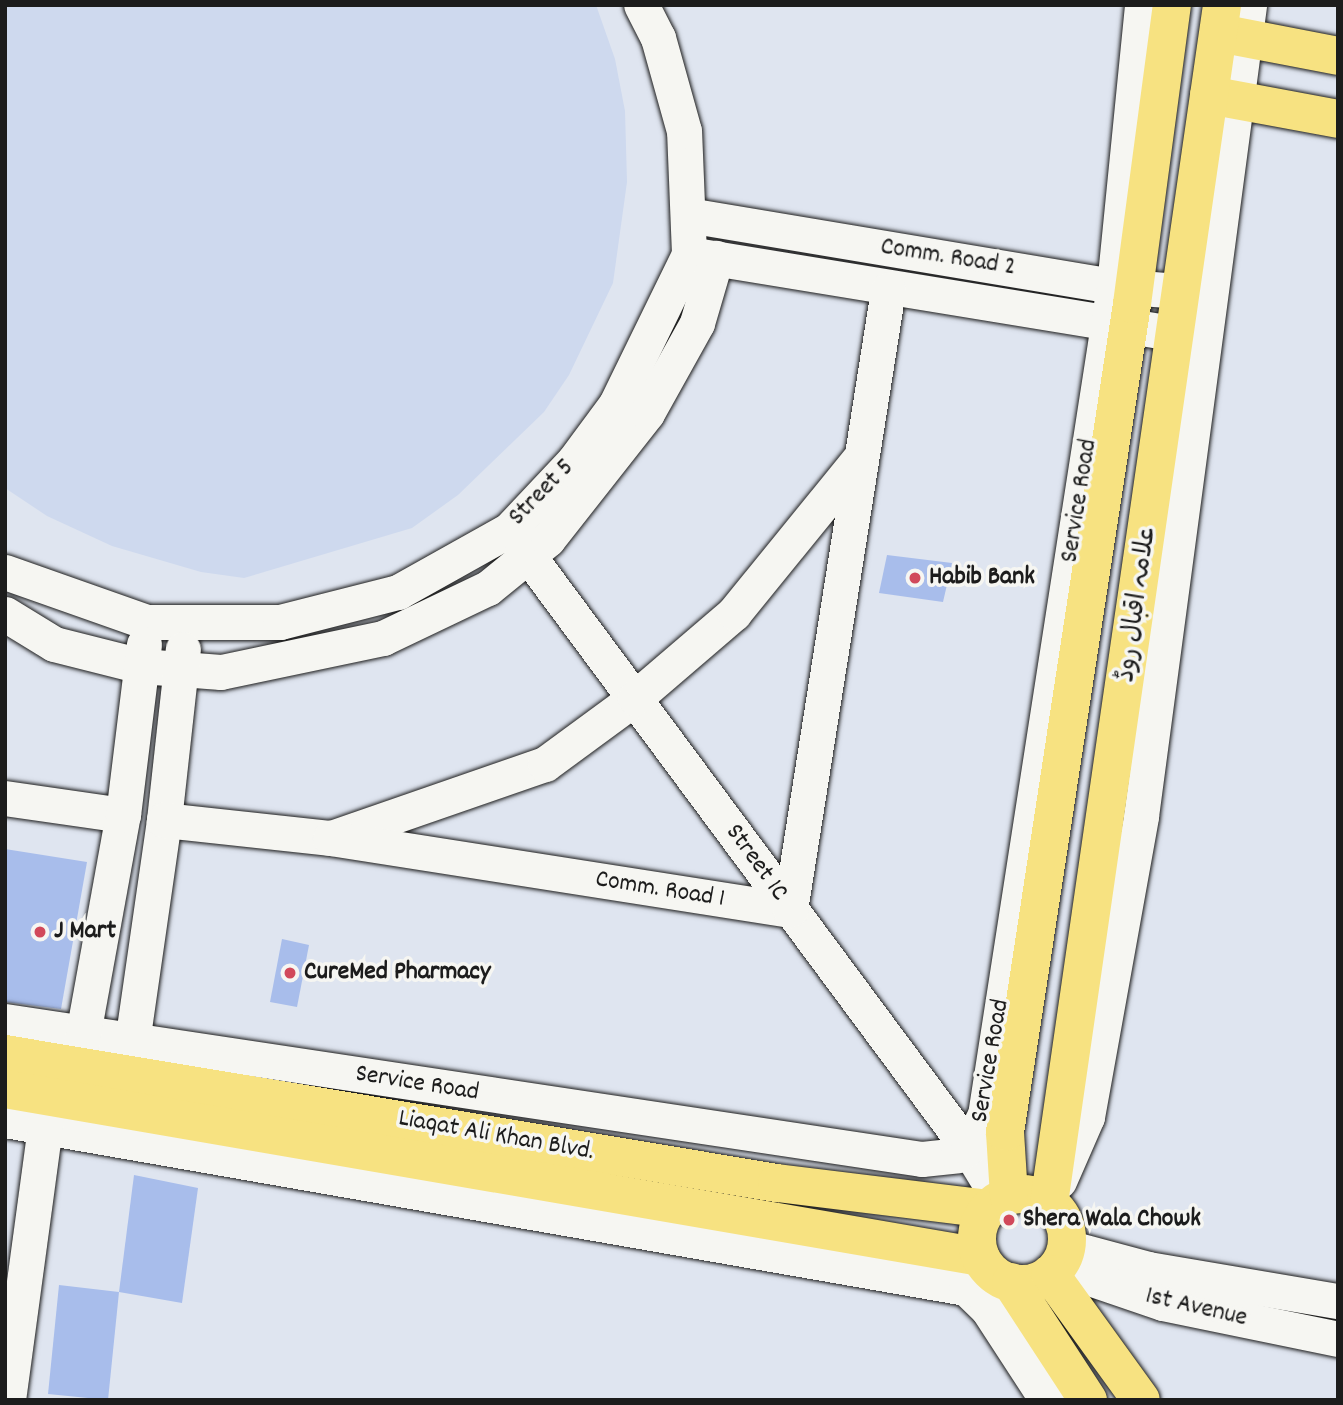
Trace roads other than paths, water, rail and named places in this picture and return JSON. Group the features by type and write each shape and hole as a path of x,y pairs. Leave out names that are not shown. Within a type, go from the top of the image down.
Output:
{"main road":[{"path":"1088,1400 991,1277 977,1234 999,1201 1005,1132 1118,325 1172,5"},
{"path":"1233,20 1338,56"},
{"name":"علامہ اقبال روڈ","path":"1049,1203 1192,336 1233,20"},
{"path":"1222,98 1338,119"},
{"name":"Liaqat Ali Khan Blvd.","path":"5,1054 62,1077 991,1277"},
{"name":"Liaqat Ali Khan Blvd.","path":"5,1089 62,1077 129,1058 777,1183 999,1201"},
{"path":"999,1201 1023,1194 1049,1203 1060,1216 1058,1262 1141,1400"},
{"path":"991,1277 1058,1262"}],"street":[{"name":"Street 5","path":"5,614 54,644 141,666 220,672 383,638 488,588 530,558 646,413 697,323 702,256 688,215 684,131 658,38 641,5"},
{"path":"1124,286 1142,5"},
{"name":"Comm. Road 2","path":"688,215 1124,286 1196,293"},
{"name":"Street 5","path":"5,572 146,622 186,625 280,622 398,592 509,530 574,461 616,404 702,256"},
{"name":"Comm. Road 2","path":"702,256 888,290 1192,336"},
{"path":"790,910 888,290"},
{"name":"Service Road","path":"129,1058 922,1159 942,1159 968,1148 985,1115 1118,325"},
{"path":"330,838 545,764 635,698 734,613 860,458"},
{"name":"Street 1C","path":"509,530 968,1148 999,1201"},
{"path":"8,1400 62,1077 123,815 146,622"},
{"path":"129,1058 164,820 186,625"},
{"path":"5,798 123,815"},
{"name":"Comm. Road 1","path":"164,820 330,838 790,910"},
{"path":"5,1021 62,1077"},
{"name":"Liaqat Ali Khan Blvd.","path":"5,1120 62,1077 940,1282 991,1277"},
{"path":"1058,1262 1148,1269 1338,1301"},
{"name":"1st Avenue","path":"1058,1262 1163,1303 1338,1339"},
{"path":"991,1277 1047,1400"}],"place":[{"name":"Habib Bank","path":"915,578"},
{"name":"J Mart","path":"40,932"},
{"name":"CureMed Pharmacy","path":"290,973"},
{"name":"Shera Wala Chowk","path":"1009,1220"}]}
